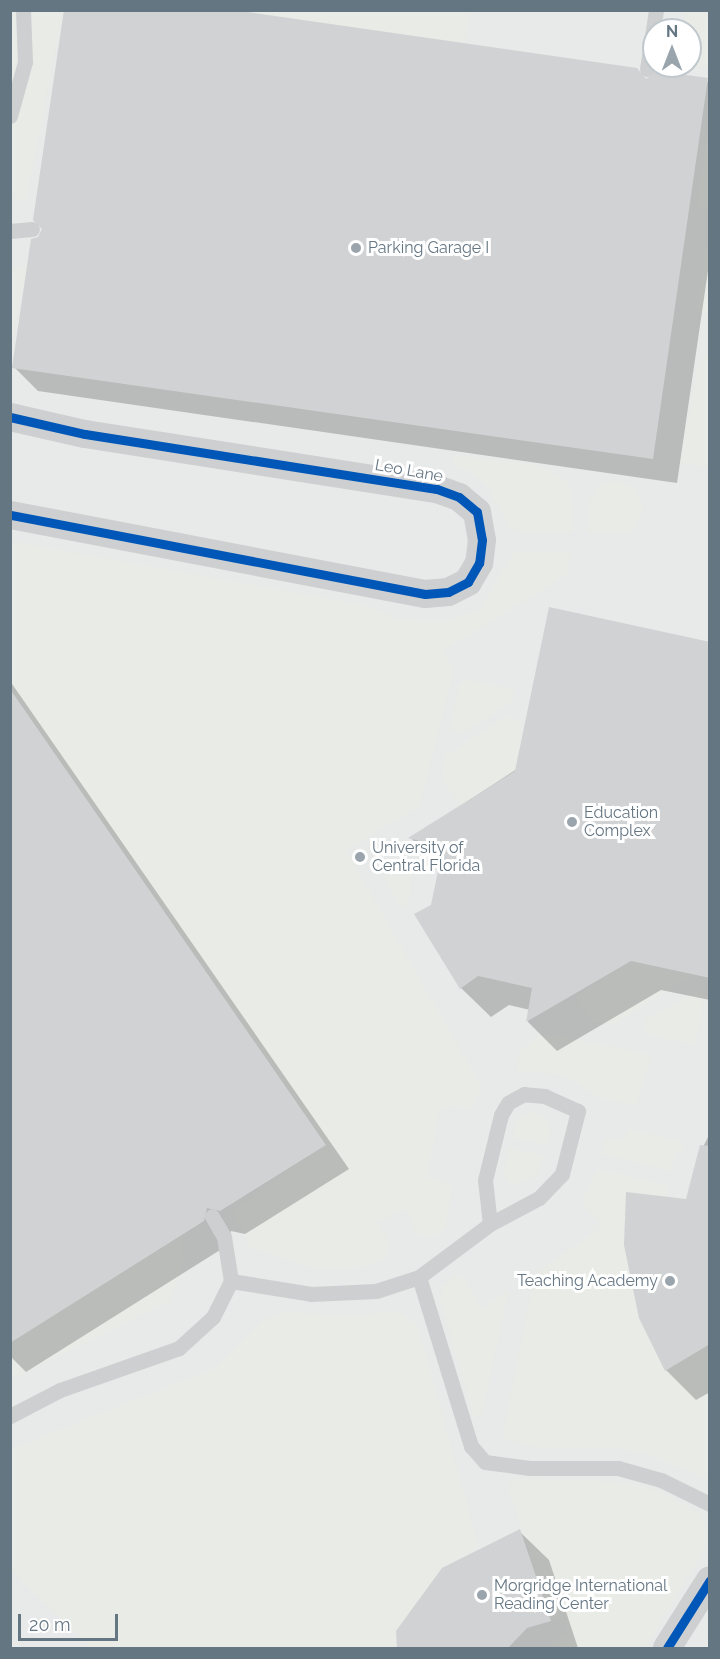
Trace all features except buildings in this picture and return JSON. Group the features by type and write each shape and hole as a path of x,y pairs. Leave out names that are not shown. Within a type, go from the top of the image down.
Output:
{"street":[{"name":"Leo Lane","path":"10,417 85,434 437,489 459,497 477,512 482,540 479,563 468,582 448,592 425,594 10,515"},
{"path":"668,1648 710,1580"}],"lane":[{"path":"10,116 25,62 23,10"},
{"path":"10,231 32,230"},
{"path":"231,1281 332,1294 376,1291 419,1277 490,1224 539,1198 562,1174 578,1111 545,1096 524,1094 508,1103 501,1115 485,1180 490,1224"},
{"path":"10,1416 60,1390 178,1348 213,1317 231,1281 224,1237 212,1216"},
{"path":"419,1277 471,1446 485,1462 530,1468 618,1468 661,1480 710,1504"}],"shaded area":[{"name":"University of Central Florida","path":"11,11 709,11 709,1648 11,1648"},
{"path":"11,11 63,11 26,201 11,197"},
{"path":"234,11 471,11 464,43"},
{"path":"685,11 709,11 709,67 702,66 702,18 686,18"},
{"path":"709,121 710,211 697,209"},
{"path":"705,252 709,252 709,314 698,312"},
{"path":"10,267 27,267 11,346"},
{"path":"709,353 709,468 680,463 698,364"},
{"path":"454,454 542,466 561,477 571,488 573,532 521,532 509,527 488,487 471,472 452,465"},
{"path":"617,480 636,490 643,509 632,532 588,532 589,503 599,485"},
{"path":"10,541 370,606 400,620 444,621 479,610 514,552 570,551 568,574 442,652 454,669 420,806 346,850 482,1087 470,1110 456,1106 440,1109 427,1177 452,1185 446,1226 437,1236 419,1236 404,1209 378,1223 390,1245 385,1259 364,1267 318,1270 249,1247 233,1210 326,1144 11,689"},
{"path":"469,680 514,690 512,702 462,733 450,729 459,684"},
{"path":"508,715 523,725 515,771 461,805 441,778 445,756"},
{"path":"389,862 412,868 409,901 401,908 378,868"},
{"path":"631,961 692,975 615,1024 592,1022 576,996"},
{"path":"696,991 705,993 695,1045 644,1034 646,1020"},
{"path":"548,1034 651,1054 637,1106 601,1099 563,1075 517,1071 520,1051 539,1035"},
{"path":"535,1112 545,1116 551,1126 549,1145 512,1138 515,1124 522,1115"},
{"path":"628,1129 682,1141 685,1150 678,1148 671,1171 602,1154 605,1140 626,1137"},
{"path":"509,1148 547,1156 535,1176 514,1185 506,1180 504,1171"},
{"path":"598,1169 669,1186 667,1197 627,1193 624,1245 639,1318 665,1371 709,1344 709,1480 650,1455 614,1447 534,1447 502,1437 535,1274 603,1226 582,1202"},
{"path":"182,1235 183,1261 170,1300 11,1380 11,1343"},
{"path":"456,1275 463,1277 481,1308 509,1290 482,1413 474,1418 440,1299 442,1287"},
{"path":"384,1311 403,1313 418,1326 479,1547 442,1568 396,1631 397,1648 91,1648 11,1570 11,1449 215,1368 263,1320 283,1312 358,1316"},
{"path":"514,1478 626,1482 659,1491 699,1513 706,1526 706,1547 645,1648 548,1648 567,1633 564,1617 551,1621 508,1486"}],"cycle path":[{"path":"10,417 85,434 437,489 459,497 477,512 482,540 479,563 468,582 448,592 425,594 10,515"},
{"path":"667,1648 710,1580"}],"place":[{"name":"Parking Garage I","path":"356,248"},
{"name":"Education Complex","path":"572,822"},
{"name":"University of Central Florida","path":"360,857"},
{"name":"Teaching Academy","path":"670,1281"},
{"name":"Morgridge International Reading Center","path":"482,1595"}]}
